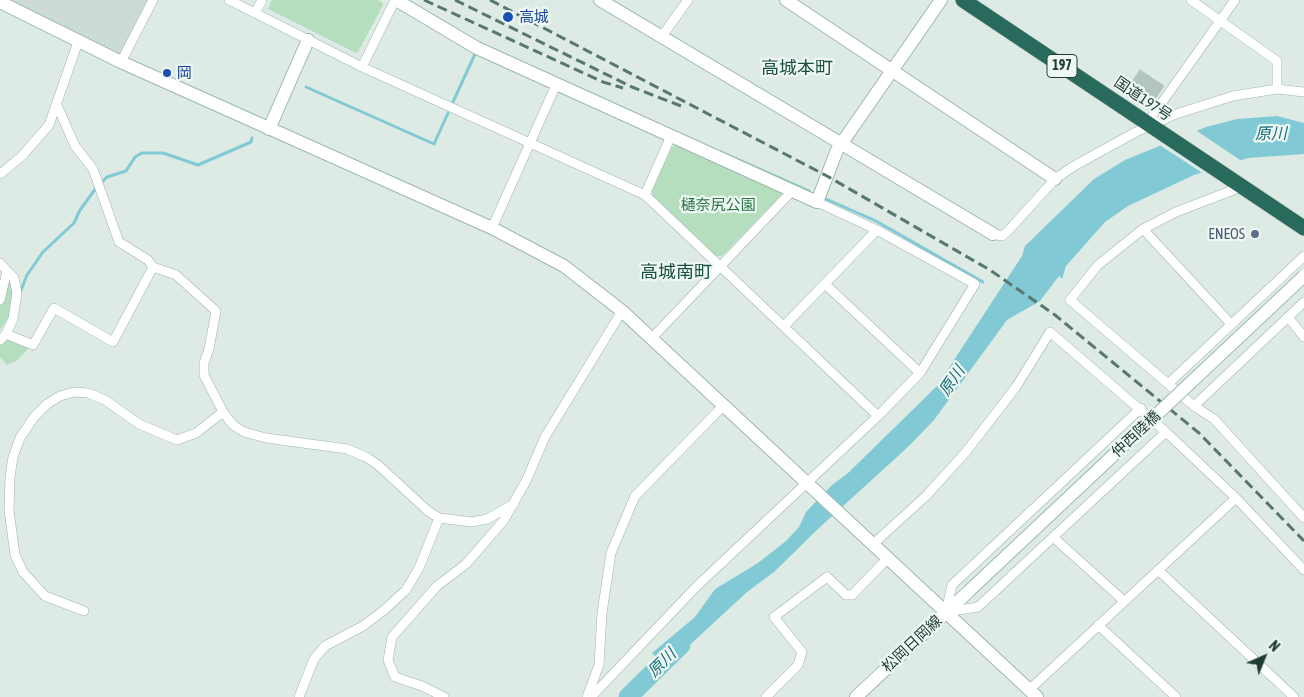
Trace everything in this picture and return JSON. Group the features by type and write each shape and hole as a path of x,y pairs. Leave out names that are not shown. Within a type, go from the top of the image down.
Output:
{"highway":[{"name":"国道197号","path":"963,0 1159,124"},
{"name":"国道197号","path":"981,0 1230,173 1304,216"},
{"name":"国道197号","path":"1230,173 1241,187 1304,228"}],"street":[{"path":"121,62 153,0"},
{"path":"228,0 362,68 645,195 878,416"},
{"path":"255,13 262,0"},
{"path":"362,68 395,0 477,48 877,230 975,284 920,373 808,485 697,586 591,697"},
{"path":"600,0 993,234 1002,236 1056,179 1095,153 1159,124 1233,96 1278,89 1304,92"},
{"path":"662,36 688,0"},
{"path":"786,0 1056,179"},
{"path":"817,202 841,143 941,0"},
{"path":"1191,0 1277,60 1278,89"},
{"path":"1159,124 1220,21 1235,0"},
{"path":"0,2 121,62 492,228 564,266 622,311 652,338 862,536 1033,693 1098,625 1236,498"},
{"path":"269,129 308,40"},
{"path":"0,174 22,156 49,125 78,42"},
{"path":"492,228 556,85"},
{"path":"57,105 75,146 93,169 119,242 148,260 154,267 176,275 216,311 209,349 204,362 204,375 223,412 233,425 244,432 266,438 347,449 366,457 378,465 428,511 439,518 472,522 487,519 514,504"},
{"path":"645,195 671,136"},
{"path":"1241,187 1184,209 1143,229 1098,265 1070,300 1194,406 1214,419 1302,512"},
{"path":"652,338 792,191"},
{"path":"1143,229 1231,324"},
{"path":"784,326 877,230"},
{"path":"1168,384 1304,256"},
{"path":"0,263 14,278 17,293 13,319 3,337 32,345 54,308 113,342 154,267"},
{"path":"0,300 7,271"},
{"name":"仲西陸橋","path":"969,591 1304,276"},
{"path":"824,284 920,373"},
{"path":"1194,406 1304,302"},
{"path":"444,697 422,686 395,677 388,660 392,637 403,622 418,609 437,586 466,564 504,520 514,504 544,438 622,311"},
{"path":"1288,317 1304,338"},
{"path":"872,545 926,496 965,453 1016,388 1050,332 1141,408 1236,498 1304,570"},
{"path":"84,611 61,604 45,596 23,572 15,555 9,510 10,476 13,457 20,438 34,417 47,404 60,396 74,392 88,393 105,400 139,424 177,440 196,433 223,412"},
{"path":"587,697 599,665 602,613 611,553 635,496 724,406"},
{"path":"946,612 952,584 1141,408"},
{"path":"946,612 978,607 1166,432"},
{"path":"299,697 314,659 325,646 362,626 383,611 406,590 419,568 439,518"},
{"path":"1053,536 1124,601"},
{"path":"766,697 798,665 802,652 774,617 827,576 846,595 852,595 887,559"},
{"path":"1158,570 1294,697"},
{"name":"松岡日岡線","path":"856,697 969,591"},
{"path":"1098,625 1176,697"}],"shaded area":[{"path":"8,0 148,0 119,58"}],"green space":[{"path":"272,0 378,0 383,5 356,53 268,9"},
{"name":"樋奈尻公園","path":"677,145 781,192 781,195 722,256 716,256 653,196 652,190 672,147"},
{"path":"8,274 15,293 11,314 0,330 0,303"},
{"path":"5,337 29,348 16,361 7,365 0,357 0,341"}],"water":[{"path":"1277,116 1304,123 1304,154 1248,158 1194,175 1128,206 1105,222 1066,266 1062,279 1059,276 1040,301 1007,320 934,420 909,446 774,572 747,592 666,667 652,653 695,617 715,589 758,563 786,541 799,527 806,512 832,485 848,473 937,386 1022,256 1025,246 1094,179 1125,160 1206,127 1237,119"}],"pier":[{"path":"1194,129 1243,162 1204,174 1158,144"}],"building":[{"path":"1140,70 1164,86 1150,106 1127,89"}],"waterway":[{"path":"452,104 475,54"},
{"path":"306,87 434,144 448,113"},
{"path":"20,293 27,275 43,252 74,223 80,210 96,188 107,177 126,171 135,157 142,153 163,153 198,165 251,142 252,138"},
{"path":"721,152 809,191"},
{"path":"826,199 876,221 983,282"},
{"name":"原川","path":"628,697 681,645"}],"railway":[{"path":"424,0 603,82 623,88"},
{"path":"455,0 632,87 681,106"},
{"path":"490,0 827,176 990,270 1055,315 1199,433 1304,541"}],"place":[{"name":"高城","path":"508,17"},
{"name":"岡","path":"167,73"},
{"name":"ENEOS","path":"1255,234"}],"district":[{"name":"高城本町","path":"797,68"},
{"name":"高城南町","path":"676,272"}]}
